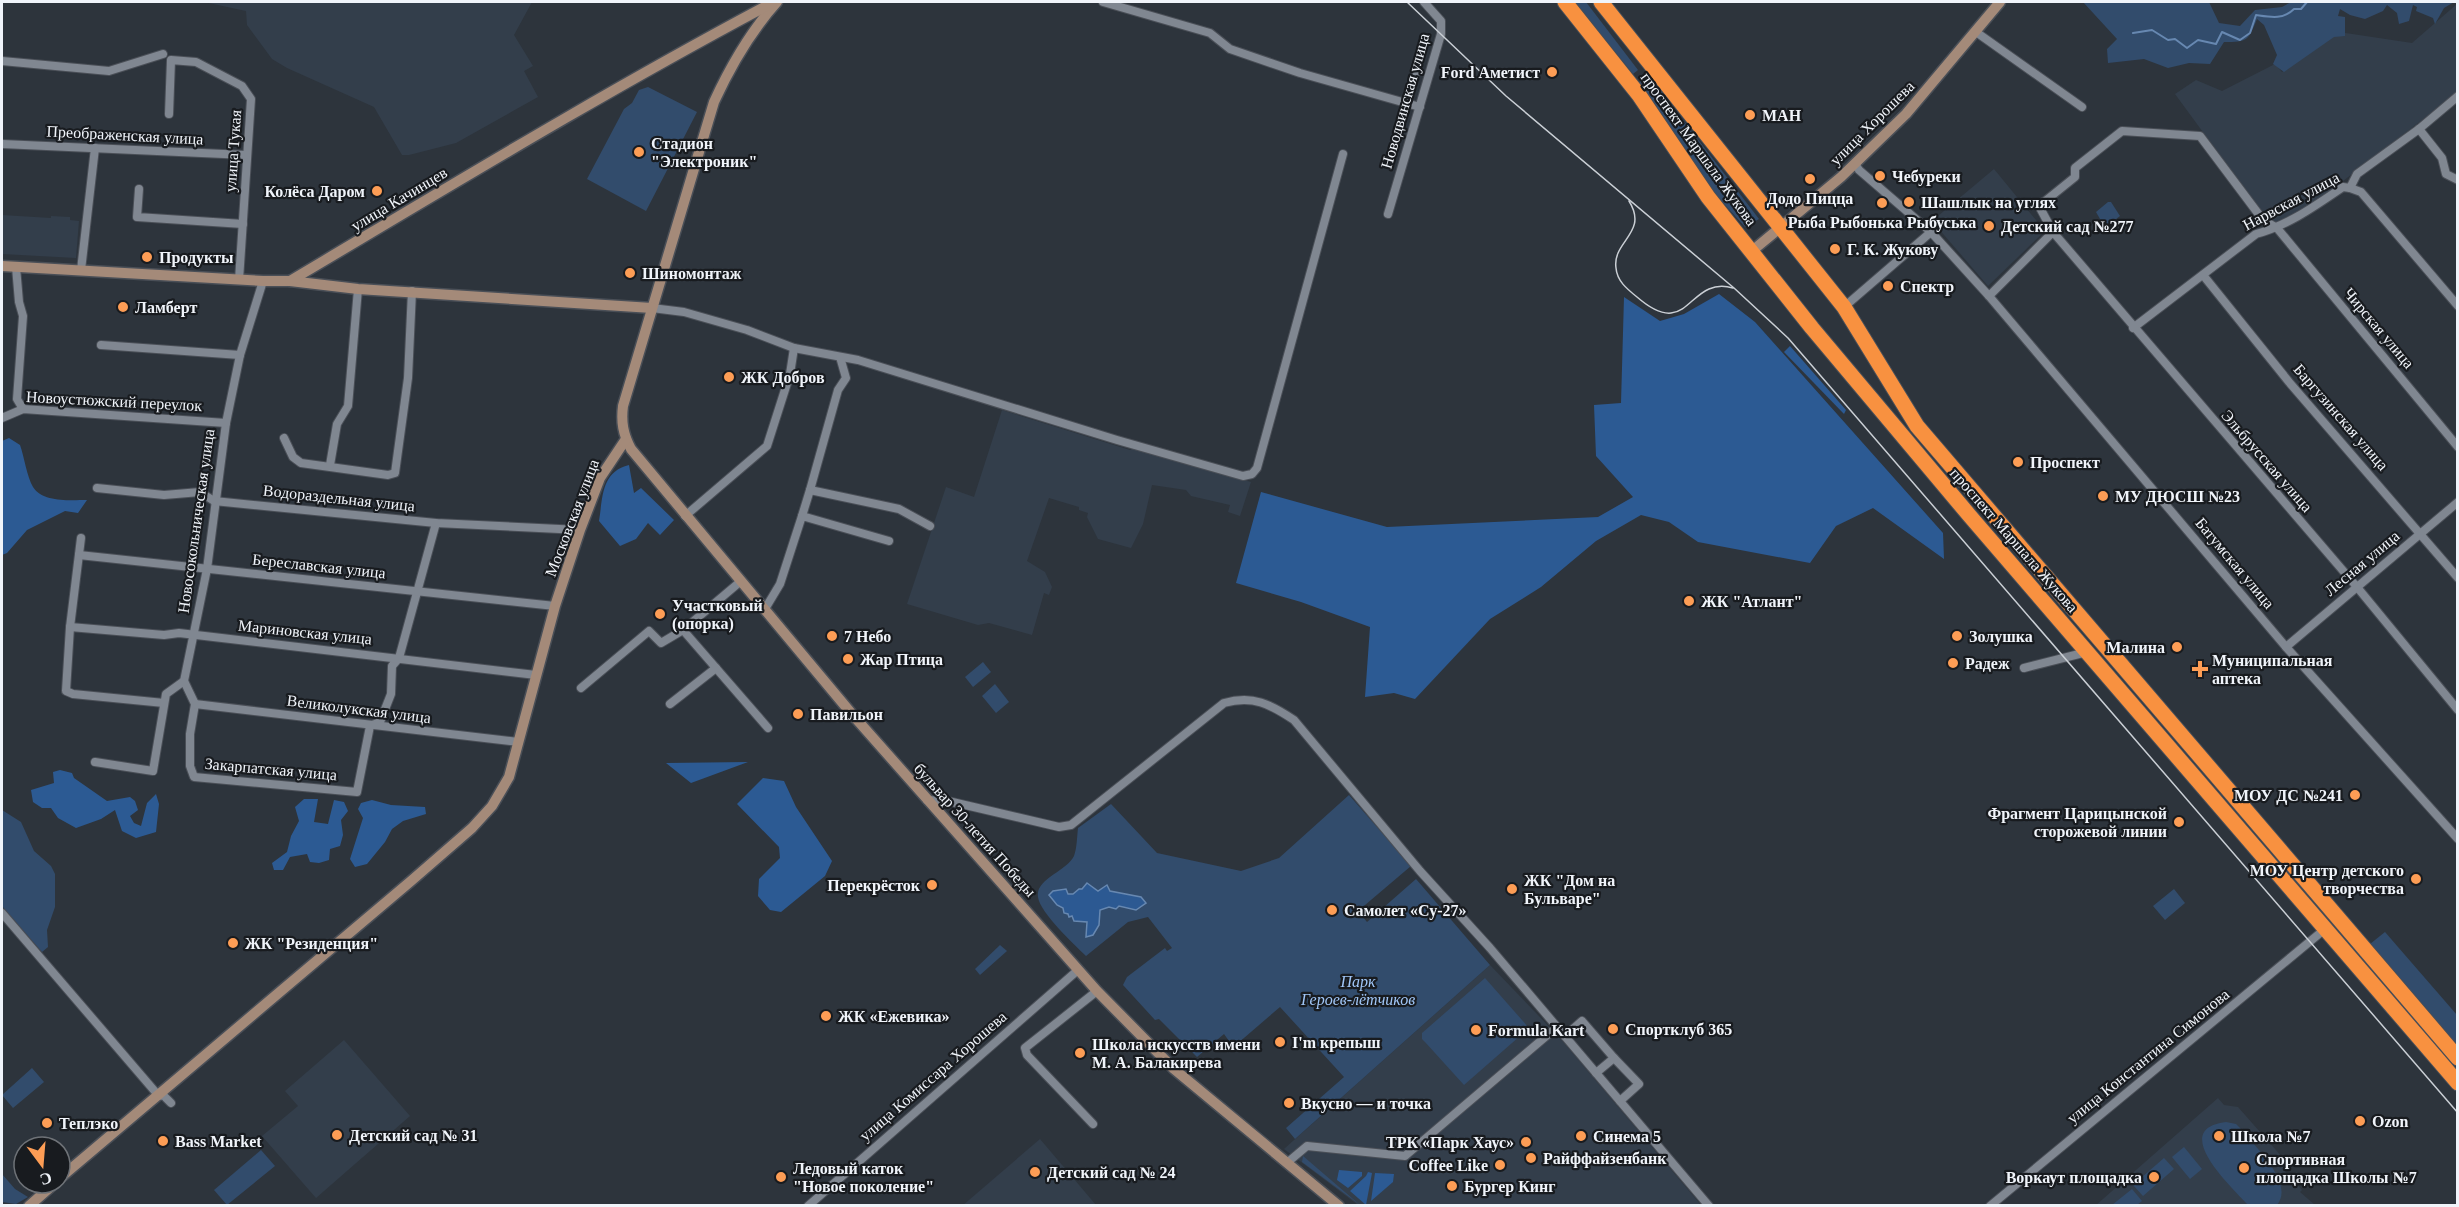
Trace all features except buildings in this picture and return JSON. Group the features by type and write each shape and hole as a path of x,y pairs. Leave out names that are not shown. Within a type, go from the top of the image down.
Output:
{"highway":[{"name":"проспект Маршала Жукова","path":"1565,2 1639,95 1708,197 1819,337 2457,1083"},
{"name":"проспект Маршала Жукова","path":"1601,2 1844,307 1917,426 2457,1058"}],"main road":[{"name":"улица Качинцев","path":"290,281 581,108 776,2"},
{"path":"626,439 622,426 623,406 714,102 730,65 761,19 776,2"},
{"name":"улица Хорошева","path":"1752,251 1857,162 1906,114 2001,2"},
{"path":"2,266 290,281 358,289 652,308"},
{"name":"бульвар 30-летия Победы","path":"626,439 636,456 685,516 927,800 1097,991 1174,1069 1339,1206"},
{"name":"Московская улица","path":"72,1168 472,828 492,806 510,777 555,606 580,530 600,478 626,439"},
{"path":"19,1206 33,1202"}],"street":[{"path":"1103,2 1210,33 1230,49 1270,63 1420,107"},
{"name":"Новодвинская улица","path":"1388,214 1441,34 1441,21 1424,2"},
{"path":"1976,32 2082,107"},
{"path":"1407,103 1422,50"},
{"path":"2,61 109,71 164,54"},
{"name":"улица Тукая","path":"169,114 171,60 196,62 242,86 251,99 239,280"},
{"name":"Нарвская улица","path":"2133,328 2256,234 2277,228 2309,211 2343,187 2350,188 2357,174 2419,129 2457,96"},
{"path":"2419,129 2442,158 2446,174 2457,180"},
{"name":"Чирская улица","path":"2053,232 2039,206 2075,177 2075,168 2122,131 2200,136 2263,220 2277,228 2457,447"},
{"name":"Преображенская улица","path":"2,144 246,155"},
{"path":"81,270 95,148"},
{"path":"652,308 684,312 747,330 794,348 840,357 1243,476 1252,474 1257,468 1343,154"},
{"name":"Батумская улица","path":"1857,162 1866,176 1931,232 1989,296 2286,647 2456,833"},
{"path":"2350,188 2361,192 2457,306"},
{"path":"139,189 136,217 243,224"},
{"path":"1844,307 1931,232"},
{"path":"1989,296 2053,232"},
{"name":"Эльбрусская улица","path":"2053,232 2356,587 2457,710"},
{"path":"16,267 23,316 18,399 24,409"},
{"name":"Баргузинская улица","path":"2203,275 2289,382 2457,578"},
{"name":"Новосокольническая улица","path":"184,681 207,569 214,501 226,423 240,355 263,281"},
{"path":"330,465 337,424 348,406 358,289"},
{"path":"284,438 293,457 301,463 330,465 388,475 396,471 408,378 412,291"},
{"path":"101,345 240,355"},
{"path":"685,516 767,446 790,374 794,348"},
{"path":"765,609 780,584 810,490 838,390 846,378 840,357"},
{"name":"Новоустюжский переулок","path":"2,418 24,409 226,423"},
{"name":"Водораздельная улица","path":"97,488 164,495 200,492 214,501 436,523 580,530"},
{"path":"810,490 899,509 930,526"},
{"name":"Лесная улица","path":"2286,647 2457,502"},
{"path":"802,516 889,541"},
{"path":"370,726 380,722 391,694 392,666 399,658 436,523"},
{"path":"81,538 70,627 66,691 73,694 164,703"},
{"name":"Береславская улица","path":"79,555 555,606"},
{"path":"581,688 650,631 662,643 683,630 741,581"},
{"name":"Мариновская улица","path":"70,627 164,635 179,633 536,675"},
{"path":"683,630 768,728"},
{"path":"2024,668 2087,652"},
{"path":"670,704 716,668"},
{"path":"95,762 153,771 166,694 184,681 195,704"},
{"path":"927,800 948,801 1059,827 1071,825 1224,703 1248,698 1276,709 1294,720 1420,871 1490,948 1709,1206"},
{"name":"Великолукская улица","path":"195,704 519,742"},
{"name":"Закарпатская улица","path":"195,704 190,734 190,766 194,777 357,792 370,726"},
{"path":"2,913 158,1095 165,1096 171,1103"},
{"name":"улица Константина Симонова","path":"1990,1206 2325,929"},
{"name":"улица Комиссара Хорошева","path":"808,1206 1078,970"},
{"path":"1093,1124 1026,1055 1025,1048 1097,991"},
{"path":"1564,1036 1582,1021 1639,1084 1620,1101"},
{"path":"1288,1162 1307,1146 1405,1156 1557,1027"},
{"path":"1596,1073 1614,1058"}],"shaded area":[{"path":"204,2 532,2 514,35 533,66 524,71 538,97 456,143 402,155 374,107 272,59 247,25 246,11"},
{"path":"2457,4 2457,93 2308,208 2271,225 2175,94 2196,80 2222,91 2275,64 2282,72 2339,32 2412,43"},
{"name":"Детский сад №277","path":"1994,169 2045,231 1988,286 1932,221"},
{"path":"2,215 70,217 70,220 79,221 76,258 2,254"},
{"path":"1719,294 1755,322 1943,533 1944,559 1873,508 1836,526 1810,563 1698,542 1669,522 1641,515 1596,541 1541,587 1490,619 1415,699 1394,693 1365,697 1370,627 1301,602 1236,583 1261,492 1387,527 1598,517 1633,497 1596,456 1594,405 1621,403 1624,297 1660,321 1684,314"},
{"path":"1790,346 1846,410 1844,414 1784,352"},
{"path":"1002,410 1130,450 1134,448 1251,482 1240,516 1228,512 1230,505 1191,496 1186,490 1152,485 1143,524 1131,548 1098,539 1087,517 1088,513 1079,510 1079,507 1049,498 1027,561 1045,572 1052,587 1049,595 1044,593 1032,635 989,623 978,625 907,604 946,487 974,497"},
{"path":"9,438 20,445 33,487 43,496 58,500 87,500 78,513 65,511 27,530 7,553 2,555 2,441"},
{"path":"629,465 634,493 641,488 674,520 660,535 648,523 636,539 620,546 599,521 608,479 620,468"},
{"path":"748,762 691,783 666,763"},
{"path":"60,770 72,773 74,778 107,801 130,797 135,801 138,810 130,816 134,823 141,826 147,803 156,794 159,804 156,832 136,838 122,831 115,810 101,819 76,828 58,818 51,808 42,808 33,802 31,790 54,783 53,772"},
{"path":"763,778 784,781 796,807 832,861 825,876 781,912 770,910 758,896 759,879 780,858 779,847 737,804"},
{"path":"304,799 318,799 314,822 328,824 334,800 344,802 348,811 341,820 343,835 340,846 330,849 329,860 319,863 310,862 307,854 290,857 283,870 274,870 272,863 287,852 291,836 299,821 295,807"},
{"path":"372,800 391,805 425,807 426,814 403,821 392,829 385,842 367,864 355,867 350,859 363,818 358,809 361,803"},
{"path":"1087,883 1098,891 1107,885 1110,891 1141,897 1146,903 1136,910 1119,906 1116,909 1109,907 1100,910 1099,925 1093,935 1086,937 1087,922 1074,921 1072,916 1069,917 1064,913 1063,908 1057,905 1049,895 1053,891 1066,889 1068,894 1073,894"},
{"path":"1490,965 1559,1037 1701,1205 1358,1205 1284,1149"},
{"path":"344,1040 410,1116 316,1198 262,1136 298,1106 285,1091"},
{"name":"Школа №7","path":"2218,1098 2224,1105 2238,1107 2289,1165 2284,1170 2302,1190 2300,1192 2315,1205 2095,1206"},
{"name":"Детский сад № 24","path":"1040,1139 1096,1205 962,1206"},
{"path":"1339,1170 1362,1172 1362,1176 1348,1188 1337,1180"},
{"path":"1368,1172 1372,1173 1366,1205 1350,1191"},
{"path":"1375,1173 1394,1174 1393,1182 1371,1201"}],"green space":[{"path":"1575,2 1586,2 1638,70 1633,74"},
{"path":"2083,2 2209,2 2219,23 2240,26 2255,10 2282,7 2291,2 2454,2 2444,8 2435,24 2433,18 2416,11 2417,7 2413,5 2409,21 2399,24 2397,13 2387,5 2383,11 2365,19 2350,15 2340,9 2338,16 2345,17 2345,36 2334,37 2284,72 2273,64 2277,55 2264,25 2257,19 2246,39 2238,42 2224,42 2210,64 2189,63 2168,68 2144,59 2108,63 2107,49 2117,39"},
{"path":"1643,79 1650,88 1660,90 1759,219 1745,227 1717,196 1638,83"},
{"name":"Стадион \"Электроник\"","path":"648,87 697,112 646,211 587,179 624,109 632,103 639,90"},
{"path":"2111,202 2120,216 2104,226 2096,212"},
{"path":"983,662 991,672 973,687 965,677"},
{"path":"995,684 1009,702 996,713 982,696"},
{"name":"Парк Героев-лётчиков","path":"1349,795 1411,866 1358,911 1367,922 1416,879 1490,965 1295,1139 1286,1128 1344,1077 1280,1007 1237,1044 1229,1041 1224,1034 1197,1057 1159,1019 1155,1020 1123,985 1127,977 1165,948 1167,951 1172,948 1148,917 1128,922 1086,956 1058,928 1045,911 1040,904 1038,891 1046,880 1074,856 1078,828 1111,804 1157,853 1241,871 1279,858"},
{"path":"2,810 21,822 34,851 51,866 55,874 55,907 47,930 48,947 42,952 2,906"},
{"path":"2174,889 2185,903 2165,920 2153,906"},
{"path":"2385,932 2457,1015 2457,1045 2370,944"},
{"path":"1000,945 1007,951 980,975 975,969"},
{"name":"Formula Kart","path":"1485,978 1529,1028 1464,1085 1422,1039 1422,1033"},
{"path":"32,1068 44,1082 13,1108 2,1095"},
{"name":"Спортивная площадка Школы №7","path":"2226,1122 2236,1124 2271,1165 2281,1186 2281,1196 2277,1205 2248,1205 2209,1159 2203,1147 2203,1135 2210,1127"},
{"path":"2184,1147 2202,1169 2190,1179 2172,1157"},
{"path":"261,1150 275,1166 227,1205 214,1190"},
{"path":"1303,1156 1360,1205 1302,1162"},
{"name":"Воркаут площадка","path":"2164,1158 2174,1169 2143,1196 2133,1185"},
{"path":"2,1174 12,1186 12,1195 28,1197 16,1204 2,1202"},
{"name":"Воркаут площадка","path":"2132,1189 2142,1201 2137,1205 2112,1205"}],"waterway":[{"path":"2133,33 2152,30 2168,40 2175,39 2187,48 2198,40 2216,44 2222,32 2240,40 2250,33 2256,15 2271,17 2285,15 2294,9 2301,9 2307,2"}],"tram line":[{"path":"1407,2 1506,96 1734,288 1788,338 2458,1113"},
{"path":"1629,201 1635,221 1633,229 1619,251 1616,268 1620,281 1633,294 1654,309 1668,313 1679,311 1706,290 1718,287 1733,288"}],"place":[{"name":"Ford Аметист","path":"1552,72"},
{"name":"МАН","path":"1750,115"},
{"name":"Стадион \"Электроник\"","path":"639,152"},
{"name":"Чебуреки","path":"1880,176"},
{"name":"Додо Пицца","path":"1810,179"},
{"name":"Колёса Даром","path":"377,191"},
{"name":"Шашлык на углях","path":"1909,202"},
{"name":"Рыба Рыбонька Рыбуська","path":"1882,203"},
{"name":"Детский сад №277","path":"1989,226"},
{"name":"Г. К. Жукову","path":"1835,249"},
{"name":"Продукты","path":"147,257"},
{"name":"Шиномонтаж","path":"630,273"},
{"name":"Спектр","path":"1888,286"},
{"name":"Ламберт","path":"123,307"},
{"name":"ЖК Добров","path":"729,377"},
{"name":"Проспект","path":"2018,462"},
{"name":"МУ ДЮСШ №23","path":"2103,496"},
{"name":"ЖК \"Атлант\"","path":"1689,601"},
{"name":"Участковый (опорка)","path":"660,614"},
{"name":"7 Небо","path":"832,636"},
{"name":"Золушка","path":"1957,636"},
{"name":"Малина","path":"2177,647"},
{"name":"Жар Птица","path":"848,659"},
{"name":"Радеж","path":"1953,663"},
{"name":"Муниципальная аптека","path":"2200,669"},
{"name":"Павильон","path":"798,714"},
{"name":"МОУ ДС №241","path":"2355,795"},
{"name":"Фрагмент Царицынской сторожевой линии","path":"2179,822"},
{"name":"МОУ Центр детского творчества","path":"2416,879"},
{"name":"Перекрёсток","path":"932,885"},
{"name":"ЖК \"Дом на Бульваре\"","path":"1512,889"},
{"name":"Самолет «Су-27»","path":"1332,910"},
{"name":"ЖК \"Резиденция\"","path":"233,943"},
{"name":"ЖК «Ежевика»","path":"826,1016"},
{"name":"Спортклуб 365","path":"1613,1029"},
{"name":"Formula Kart","path":"1476,1030"},
{"name":"I'm крепыш","path":"1280,1042"},
{"name":"Школа искусств имени М. А. Балакирева","path":"1080,1053"},
{"name":"Вкусно — и точка","path":"1289,1103"},
{"name":"Ozon","path":"2360,1121"},
{"name":"Теплэко","path":"47,1123"},
{"name":"Детский сад № 31","path":"337,1135"},
{"name":"Синема 5","path":"1581,1136"},
{"name":"Школа №7","path":"2219,1136"},
{"name":"Bass Market","path":"163,1141"},
{"name":"ТРК «Парк Хаус»","path":"1526,1142"},
{"name":"Райффайзенбанк","path":"1531,1158"},
{"name":"Coffee Like","path":"1500,1165"},
{"name":"Спортивная площадка Школы №7","path":"2244,1168"},
{"name":"Детский сад № 24","path":"1035,1172"},
{"name":"Ледовый каток \"Новое поколение\"","path":"781,1177"},
{"name":"Воркаут площадка","path":"2154,1177"},
{"name":"Бургер Кинг","path":"1452,1186"}]}
